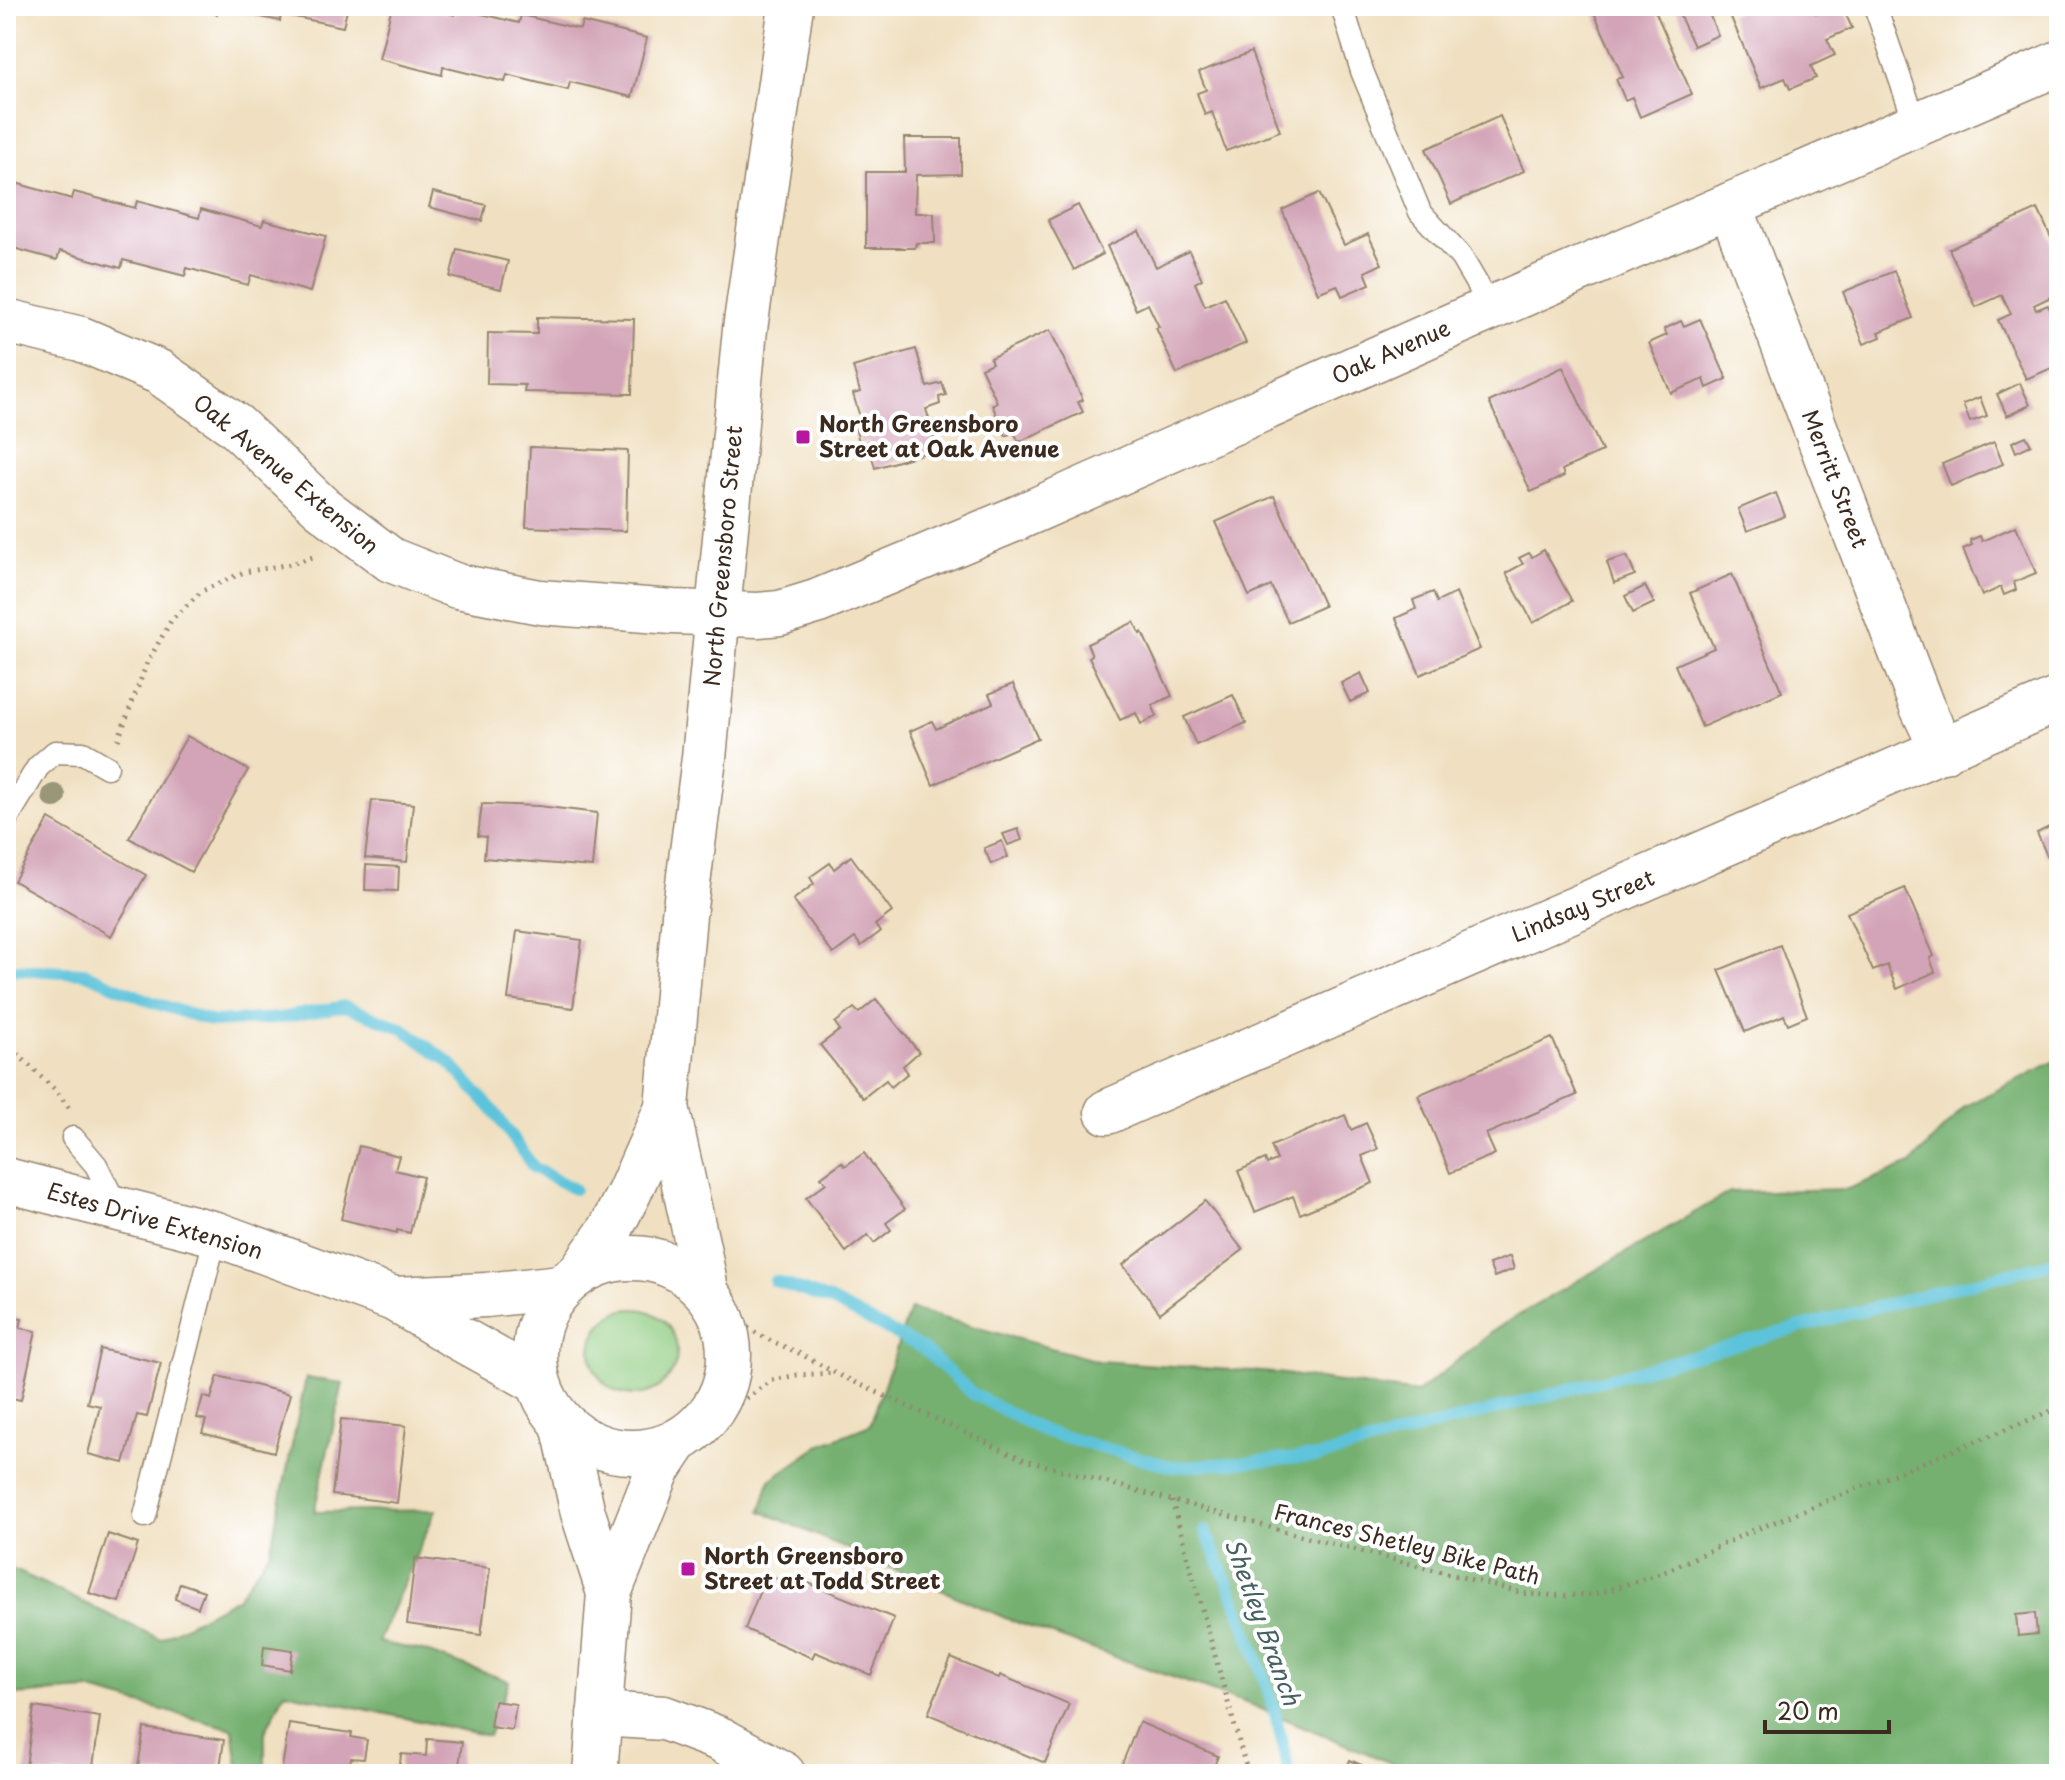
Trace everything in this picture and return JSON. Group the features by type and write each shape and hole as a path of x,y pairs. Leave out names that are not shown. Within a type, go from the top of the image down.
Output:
{"street":[{"name":"North Greensboro Street","path":"712,1301 667,1107 684,915 704,758 747,316 791,6"},
{"name":"Oak Avenue","path":"717,614 780,613 816,602 1013,520 1491,308 2059,63"},
{"name":"Merritt Street","path":"1730,205 1922,707 1943,751"},
{"name":"Oak Avenue Extension","path":"6,321 81,339 159,372 236,426 321,507 391,560 457,586 540,602 717,614"},
{"name":"Lindsay Street","path":"1107,1112 2059,699"},
{"name":"North Greensboro Street","path":"571,1279 610,1230 667,1107"},
{"name":"Estes Drive Extension","path":"6,1180 216,1234 394,1299 538,1382"},
{"path":"633,1257 660,1261 685,1273 712,1301 728,1337 729,1365 723,1391 710,1415 676,1443 647,1452 616,1452 587,1442 563,1424 548,1405 538,1382 534,1357 537,1331 546,1307 571,1279 606,1261 633,1257"},
{"name":"Estes Drive Extension","path":"394,1299 486,1295 571,1279"},
{"path":"563,1424 583,1513 609,1593"},
{"path":"595,1774 609,1593 658,1470 676,1443"},
{"path":"599,1714 664,1718 720,1739 783,1774"}],"lane":[{"path":"1342,6 1362,71 1420,212 1461,257 1491,308"},
{"path":"1875,6 1916,125"},
{"path":"6,820 38,767 55,752 83,753 107,767"},
{"path":"73,1138 96,1165 117,1208"},
{"path":"145,1516 216,1234"}],"path":[{"path":"107,767 147,663 172,619 202,591 244,572 291,564 317,555"},
{"path":"6,1043 56,1091 77,1118 73,1138"},
{"name":"Frances Shetley Bike Path","path":"712,1301 765,1338 1025,1460 1527,1594 1596,1594 1662,1573 1747,1533 2059,1408"},
{"name":"Frances Shetley Bike Path","path":"710,1415 736,1406 772,1380 835,1373"},
{"path":"1172,1500 1248,1774"}],"green space":[{"path":"2059,1059 2059,1774 1417,1774 1252,1705 1010,1620 761,1511 770,1480 822,1444 870,1425 910,1309 1098,1361 1277,1373 1417,1393 1500,1326 1730,1192 1848,1189 1911,1164 1965,1106"},
{"path":"626,1309 642,1309 665,1321 674,1335 677,1352 674,1369 665,1383 642,1395 626,1395 610,1388 598,1376 591,1360 591,1344 598,1328 610,1316"},
{"path":"306,1378 343,1383 314,1512 436,1510 378,1642 423,1651 509,1681 489,1736 285,1692 265,1732 265,1774 239,1774 233,1729 88,1690 13,1695 12,1759 6,1756 6,1568 160,1639 237,1598 270,1551"}],"building":[{"path":"185,6 348,6 343,27 281,14 280,21 218,8 217,14"},
{"path":"392,6 419,6 455,15 457,8 519,23 521,15 580,29 582,22 647,38 632,97 570,82 568,90 507,75 505,82 443,67 442,75 379,59"},
{"path":"1591,6 1653,6 1692,94 1640,117 1632,97 1625,100 1616,79 1623,77"},
{"path":"1675,6 1714,6 1707,9 1718,35 1694,46"},
{"path":"1750,6 1813,6 1816,13 1832,6 1842,6 1852,28 1827,39 1835,55 1811,66 1816,78 1790,89 1785,78 1761,88 1730,15"},
{"path":"1251,52 1280,131 1226,151 1212,112 1205,115 1197,93 1206,90 1199,72"},
{"path":"1500,116 1524,171 1451,204 1426,149"},
{"path":"904,138 961,138 961,174 916,175 915,213 934,213 935,243 916,243 915,248 866,248 866,172 905,172"},
{"path":"12,182 72,199 74,192 135,208 137,201 199,218 201,209 262,226 264,220 326,236 310,292 251,275 248,285 187,268 185,276 123,260 121,268 60,251 57,260 6,246 6,204"},
{"path":"433,192 486,205 482,221 429,207"},
{"path":"1319,193 1344,245 1368,234 1382,264 1365,272 1370,284 1342,296 1337,285 1318,293 1282,210"},
{"path":"1078,205 1103,254 1074,270 1048,220"},
{"path":"2038,209 2059,255 2059,293 2034,305 2036,310 2048,305 2059,329 2059,365 2026,379 1998,320 2011,314 2002,295 1976,307 1949,249"},
{"path":"1139,231 1156,267 1189,251 1202,279 1195,283 1205,306 1225,297 1246,343 1177,374 1148,304 1136,310 1107,246"},
{"path":"457,249 508,261 501,289 450,277"},
{"path":"1894,271 1913,318 1879,332 1881,337 1864,344 1843,292"},
{"path":"537,317 634,319 632,394 524,392 525,385 487,384 488,333 537,334"},
{"path":"1700,319 1727,379 1707,388 1704,379 1671,393 1649,343 1667,335 1664,329 1681,321 1684,326"},
{"path":"1050,330 1083,400 1078,402 1083,412 1019,442 1014,432 1006,436 992,405 997,402 981,368 992,363 990,358"},
{"path":"916,349 927,387 942,383 946,395 939,397 940,404 926,409 938,449 875,468 868,441 860,444 852,419 860,417 853,394 860,392 853,367"},
{"path":"1563,367 1602,451 1562,470 1564,476 1531,492 1489,402"},
{"path":"2020,383 2030,405 2007,416 1997,394"},
{"path":"1980,397 1987,416 1970,422 1963,404"},
{"path":"2026,436 2031,445 2016,452 2012,442"},
{"path":"1994,442 2003,464 1951,486 1942,464"},
{"path":"530,447 628,451 626,531 526,527"},
{"path":"1776,493 1785,516 1747,531 1738,509"},
{"path":"1274,496 1324,606 1288,622 1271,586 1249,596 1216,522"},
{"path":"2016,526 2036,573 2014,582 2016,590 2004,595 2001,587 1982,596 1963,549 1972,545 1970,540 1980,536 1982,541"},
{"path":"1544,550 1572,601 1533,623 1506,573 1523,564 1519,558 1529,553 1532,557"},
{"path":"1627,556 1635,575 1614,583 1607,562"},
{"path":"1732,574 1782,692 1702,727 1675,665 1714,648 1690,593"},
{"path":"1645,586 1654,603 1633,613 1625,596"},
{"path":"1433,592 1437,602 1456,593 1480,649 1420,675 1396,618 1416,609 1413,600"},
{"path":"1134,622 1140,634 1142,632 1172,696 1152,705 1157,716 1141,724 1136,713 1120,720 1089,657 1092,655 1087,644"},
{"path":"1361,673 1370,693 1350,702 1341,683"},
{"path":"1013,684 1038,738 933,785 910,731 932,721 936,729 993,703 989,694"},
{"path":"1233,695 1246,723 1196,745 1184,717"},
{"path":"187,736 248,770 191,872 129,838"},
{"path":"372,800 413,804 407,862 365,858"},
{"path":"482,804 539,806 597,813 592,867 484,858 486,837 478,836"},
{"path":"49,819 146,875 111,936 14,881"},
{"path":"2059,822 2059,851 2047,856 2037,833"},
{"path":"1018,829 1022,840 1008,845 1003,834"},
{"path":"1002,841 1008,857 991,864 984,848"},
{"path":"851,856 892,912 875,925 880,932 861,946 855,938 833,954 793,900 814,884 810,877 830,863 834,869"},
{"path":"366,865 399,867 398,891 365,890"},
{"path":"1905,888 1934,956 1930,958 1935,972 1897,989 1887,965 1873,971 1847,913"},
{"path":"517,931 582,940 573,1008 508,999"},
{"path":"1780,945 1807,1016 1788,1024 1784,1015 1745,1032 1719,970"},
{"path":"876,999 919,1052 903,1066 908,1073 891,1087 886,1080 863,1098 820,1045 840,1030 835,1023 854,1008 859,1013"},
{"path":"1552,1038 1577,1095 1486,1134 1495,1154 1450,1173 1418,1095"},
{"path":"1345,1115 1351,1130 1366,1123 1378,1149 1362,1156 1373,1183 1300,1214 1293,1196 1255,1212 1238,1171 1265,1159 1267,1164 1277,1160 1271,1146"},
{"path":"359,1146 399,1156 395,1170 423,1177 410,1233 397,1230 397,1233 341,1219"},
{"path":"864,1153 905,1209 886,1223 891,1230 874,1243 868,1235 846,1252 806,1198 826,1183 821,1177 842,1162 845,1166"},
{"path":"1205,1201 1243,1250 1160,1313 1123,1265"},
{"path":"1510,1256 1514,1269 1494,1277 1489,1264"},
{"path":"6,1316 22,1319 20,1328 36,1331 21,1400 6,1397"},
{"path":"100,1349 161,1363 147,1417 137,1415 124,1463 88,1454 100,1406 87,1403"},
{"path":"218,1376 290,1394 274,1452 202,1433 206,1420 197,1418 203,1396 211,1399"},
{"path":"341,1419 406,1426 397,1503 332,1495"},
{"path":"108,1534 138,1544 119,1602 89,1593"},
{"path":"415,1558 490,1568 481,1635 407,1624"},
{"path":"766,1575 791,1584 794,1577 894,1618 871,1675 815,1652 812,1658 745,1629"},
{"path":"180,1583 204,1591 198,1608 175,1599"},
{"path":"2035,1613 2037,1634 2018,1636 2016,1615"},
{"path":"264,1646 293,1650 290,1670 262,1665"},
{"path":"951,1658 1069,1704 1045,1763 928,1714"},
{"path":"494,1701 516,1704 512,1730 490,1727"},
{"path":"34,1707 100,1717 92,1774 25,1774"},
{"path":"1139,1722 1218,1756 1211,1774 1118,1774"},
{"path":"289,1724 352,1733 351,1737 367,1740 364,1759 351,1758 348,1774 281,1774"},
{"path":"144,1728 224,1740 219,1774 137,1774"},
{"path":"427,1739 462,1742 458,1774 399,1774 401,1754 426,1756"},
{"path":"1350,1760 1382,1774 1344,1774"}],"waterway":[{"name":"Shetley Branch","path":"6,969 84,973 152,1002 213,1022 280,1018 345,1006 402,1028 449,1062 493,1110 534,1168 574,1189"},
{"path":"775,1281 832,1301 922,1348 973,1394 1043,1431 1173,1467 1318,1457 2059,1261"},
{"name":"Shetley Branch","path":"1205,1531 1254,1650 1274,1711 1289,1774"}],"place":[{"name":"North Greensboro Street at Oak Avenue","path":"803,437"},
{"name":"North Greensboro Street at Todd Street","path":"688,1569"}]}
